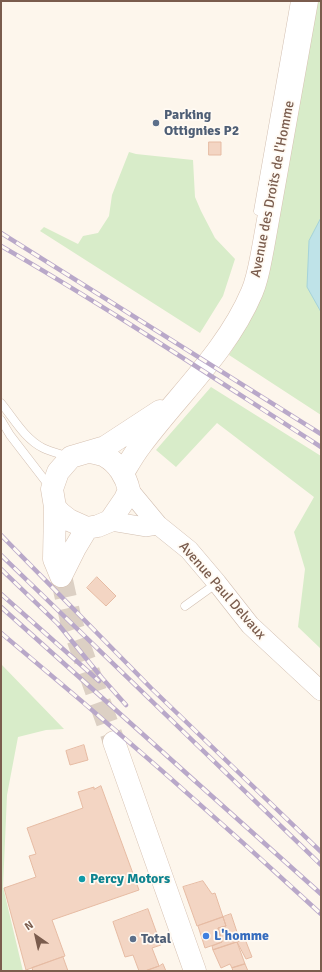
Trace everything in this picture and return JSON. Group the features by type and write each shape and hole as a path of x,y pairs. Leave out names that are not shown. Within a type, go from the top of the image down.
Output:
{"main road":[{"name":"Avenue des Droits de l'Homme","path":"126,482 140,445 197,378 227,338 252,292 259,269 263,248 306,1"},
{"name":"Avenue des Droits de l'Homme","path":"80,454 105,447 176,401"},
{"path":"53,498 69,520 88,528 110,521 125,499 126,482 106,457 80,454 58,472 53,498 54,559 61,576 75,548 88,528"},
{"path":"114,742 195,971"}],"street":[{"name":"Avenue Paul Delvaux","path":"126,482 158,525 189,550 250,625 321,691"},
{"path":"110,521 146,527 158,525"}],"lane":[{"path":"257,221 295,1"},
{"path":"252,260 252,292"},
{"path":"1,403 34,443 44,449 80,454"},
{"path":"1,420 53,498"},
{"path":"185,606 217,583"}],"green space":[{"path":"314,1 321,1 321,415 229,355 255,312 268,270"},
{"path":"129,152 193,160 195,197 215,238 235,259 223,296 200,333 40,231 44,227 78,244 83,236 98,233 109,216 112,195"},
{"path":"211,387 321,456 321,649 298,627 305,569 294,532 314,497 217,423 176,467 156,450"},
{"path":"1,664 64,729 46,730 18,737 7,795 3,887 23,971 1,971"}],"water":[{"path":"321,218 321,312 307,287 309,241"}],"building":[{"path":"209,142 221,142 221,155 209,155"},
{"path":"97,577 116,596 106,606 87,588"},
{"path":"84,745 88,760 70,765 66,751"},
{"name":"Percy Motors","path":"101,786 139,890 52,920 65,956 26,970 4,888 36,877 29,856 36,854 27,828 83,808 78,792"},
{"path":"203,881 212,894 215,893 223,917 197,926 183,887"},
{"path":"148,909 161,945 152,948 159,966 145,971 139,971 133,955 125,957 113,922"},
{"path":"231,914 240,941 213,950 212,946 222,942 218,928 226,926 223,917"},
{"path":"223,917 226,926 218,928 222,942 205,948 198,926"},
{"path":"245,939 252,957 246,959 237,942"},
{"path":"237,942 245,964 232,968 230,964 221,968 213,950"},
{"path":"63,957 68,971 33,971 32,968"},
{"path":"163,964 166,971 145,971 159,966"},
{"path":"245,964 248,971 233,971 232,968"}],"tunnel":[{"path":"61,576 71,621 114,742"}],"railway":[{"path":"1,233 321,434"},
{"path":"1,246 122,319 321,447"},
{"path":"1,535 151,688 321,852"},
{"path":"1,555 321,865"},
{"path":"1,569 58,624 126,705"},
{"path":"1,594 99,681"},
{"path":"1,607 321,894"},
{"path":"1,633 163,772 321,914"}],"place":[{"name":"Parking Ottignies P2","path":"156,123"},
{"name":"Percy Motors","path":"82,879"},
{"name":"L'homme","path":"206,936"},
{"name":"Total","path":"133,939"}]}
